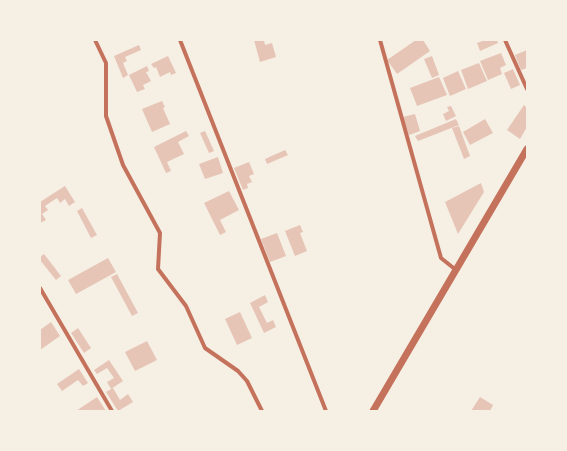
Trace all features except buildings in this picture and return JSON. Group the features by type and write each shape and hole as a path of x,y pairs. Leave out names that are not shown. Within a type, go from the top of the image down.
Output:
{"street":[{"path":"95,40 106,63 106,116 122,165 160,233 158,269 186,306 205,348 238,371 247,381 262,411"},
{"path":"180,40 326,411"},
{"path":"380,40 441,258 456,270"},
{"path":"505,40 527,89"},
{"path":"373,411 527,149"},
{"path":"40,288 112,411"}]}
